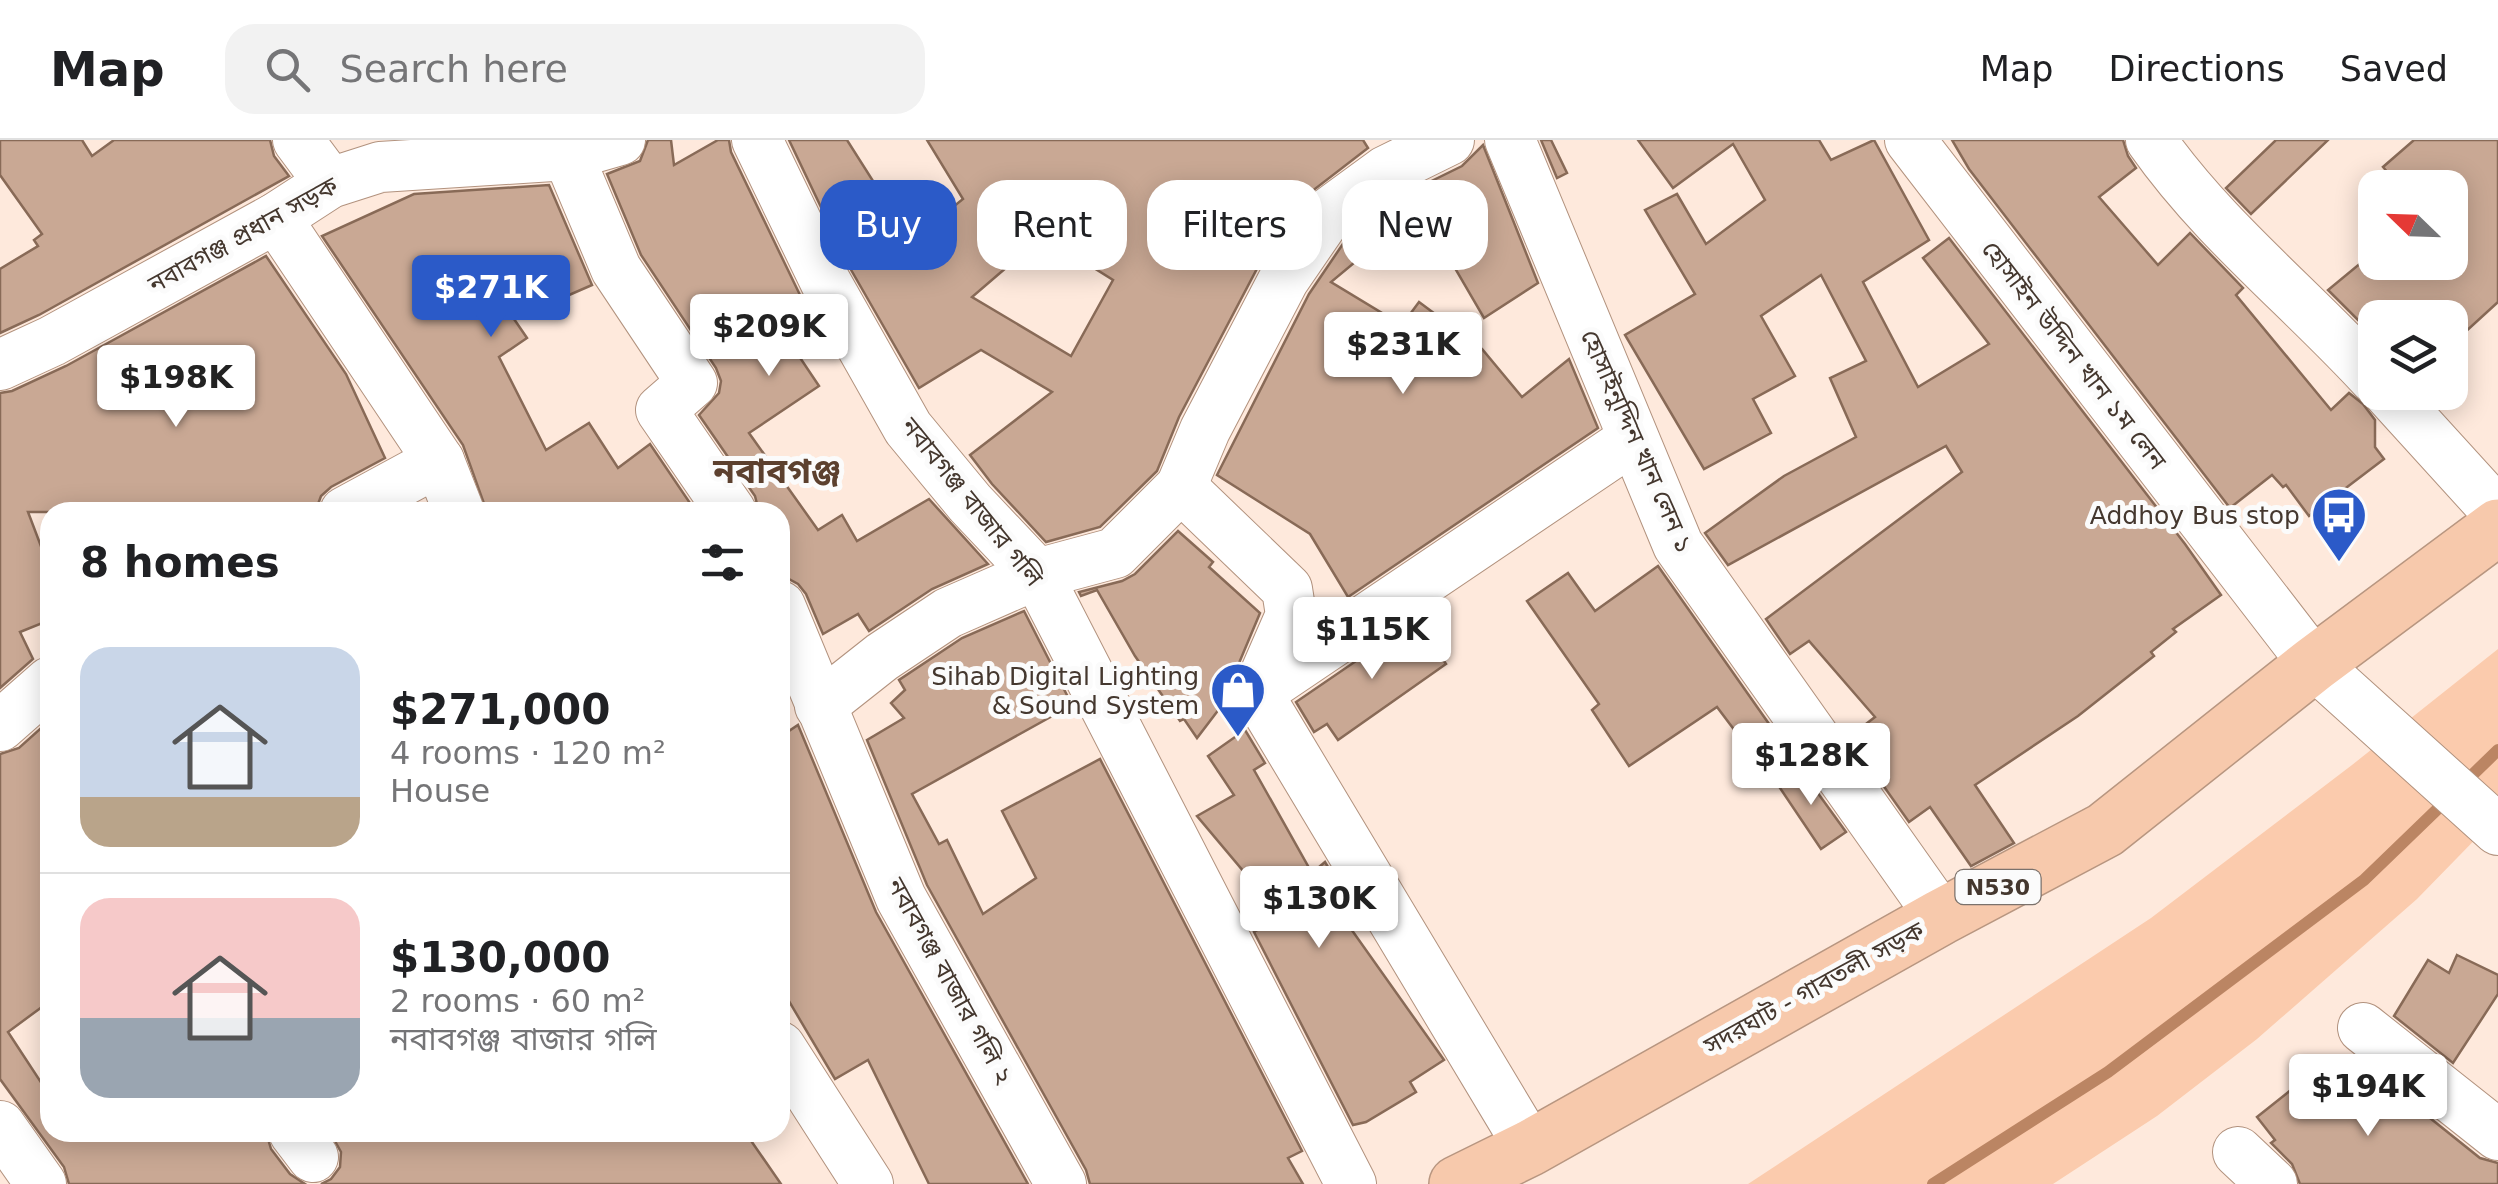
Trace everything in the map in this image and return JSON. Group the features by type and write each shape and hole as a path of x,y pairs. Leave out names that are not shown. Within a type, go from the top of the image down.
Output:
{"highway":[{"name":"সদরঘাট - গাবতলী সড়ক","path":"1457,1184 1530,1148 1941,917 2105,830 2331,679 2498,527"}],"street":[{"path":"298,140 330,183"},
{"name":"নবাবগঞ্জ প্রধান সড়ক","path":"0,365 276,218 330,183 380,167 568,155 620,140"},
{"name":"নবাবগঞ্জ বাজার গলি","path":"757,140 824,282 908,428 970,503 1038,574 1351,1184"},
{"path":"820,706 882,656 948,613 1038,574 1115,553 1181,487 1284,279 1330,212 1386,171 1449,140"},
{"name":"হোসাইনুদ্দিন খান লেন ১","path":"1510,140 1678,545 1941,917"},
{"name":"হোসাইন উদ্দিন খান ১ম লেন","path":"1910,140 2331,679 2498,830"},
{"path":"2151,140 2174,174 2218,223 2358,361"},
{"path":"568,155 616,269 692,383 661,410 724,502"},
{"path":"276,218 439,461 455,502"},
{"path":"2404,410 2498,513"},
{"path":"1257,693 1633,439"},
{"path":"363,502 439,461"},
{"path":"1181,487 1286,589 1291,616 1257,693"},
{"name":"নবাবগঞ্জ বাজার গলি ২","path":"790,631 900,898 1061,1184"},
{"path":"0,726 40,691"},
{"path":"1257,693 1530,1148"},
{"path":"2363,1028 2498,1134"},
{"path":"790,1063 868,1184"},
{"path":"0,1126 40,1184"}],"shaded area":[{"path":"2498,649 2498,816 2417,899 2257,1039 2157,1116 2053,1184 1748,1184 2151,918"}],"building":[{"path":"0,140 82,140 92,156 114,140 270,140 274,156 289,176 0,333 0,269 38,246 34,240 42,234 0,175"},
{"path":"648,140 671,140 674,165 718,140 729,140 731,152 800,295 770,313 819,386 749,433 818,530 842,515 857,541 929,499 988,564 932,589 869,631 858,614 823,634 806,594 790,580 790,502 756,502 699,415 719,393 721,381 641,255 607,174 640,161"},
{"path":"789,140 847,140 872,180 820,180 820,205"},
{"path":"927,140 1363,140 1368,148 1322,183 1322,180 1147,180 1147,270 1256,270 1179,417 1157,471 1100,527 1046,542 970,455 1052,392 981,350 919,388 851,270 957,270 957,204 963,199 957,180 951,180"},
{"path":"1541,140 1551,140 1567,173 1557,178"},
{"path":"1638,140 1819,140 1831,160 1874,140 1929,240 1863,282 1918,387 1989,344 1923,258 1949,238 2221,595 2173,629 2176,632 2151,652 2154,656 2078,716 1975,785 2014,843 1971,866 1930,807 1909,822 1849,737 1875,717 1809,641 1790,654 1766,619 1962,472 1946,446 1728,565 1705,533 1784,476 1856,437 1830,378 1866,361 1821,275 1761,316 1795,376 1753,399 1771,433 1704,469 1625,335 1695,294 1645,210 1677,194 1706,244 1765,200 1733,144 1673,188"},
{"path":"1952,140 2123,140 2136,168 2099,197 2158,265 2190,233 2243,288 2236,295 2331,410 2349,393 2358,400 2358,410 2368,410 2375,420 2375,447 2384,459 2309,516 2286,485 2283,487 2272,475 2230,508 1969,169"},
{"path":"2276,140 2328,140 2251,214 2226,188"},
{"path":"2414,140 2498,140 2498,302 2468,330 2468,300 2358,300 2358,320 2328,290 2358,265 2358,280 2468,280 2468,170 2383,167"},
{"path":"1483,145 1538,283 1484,318 1456,270 1488,270 1488,180 1434,180 1462,166"},
{"path":"549,185 592,285 514,319 527,338 499,357 546,450 589,423 618,468 650,444 689,502 483,502 463,445 322,236 414,194"},
{"path":"1342,245 1342,270 1345,270 1331,282 1402,325 1419,302 1482,349 1522,397 1569,359 1598,428 1348,597 1310,534 1217,475 1309,294"},
{"path":"266,256 346,374 385,458 331,487 319,502 40,502 40,512 28,512 40,544 40,624 20,632 33,659 0,688 0,393 66,366"},
{"path":"1178,531 1213,562 1209,567 1260,613 1231,682 1229,696 1197,738 1184,719 1180,721 1135,656 1097,590 1081,596 1079,592 1135,574"},
{"path":"1658,566 1793,758 1769,776 1717,707 1629,766 1592,710 1599,704 1527,601 1568,573 1595,611"},
{"path":"1024,611 1072,705 912,794 939,844 947,840 983,914 1036,878 1002,811 1100,759 1302,1151 1288,1158 1303,1184 1090,1184 1086,1170 927,885 867,740 904,718 891,703 905,690 899,680 962,638"},
{"path":"1416,620 1446,664 1338,740 1327,724 1314,732 1296,702"},
{"path":"798,725 876,912 1028,1184 929,1184 868,1060 835,1079 790,1003 790,730"},
{"path":"40,729 40,1008 8,1032 40,1081 40,1134 0,1079 0,754 19,748"},
{"path":"1245,730 1265,763 1254,770 1312,873 1325,862 1345,896 1334,905 1444,1060 1410,1082 1416,1092 1366,1122 1353,1125 1254,932 1281,916 1197,816 1234,795 1208,756"},
{"path":"1799,767 1846,832 1821,849 1776,782"},
{"path":"2457,955 2498,975 2498,994 2453,1063 2394,1016 2428,960 2449,973"},
{"path":"2370,1070 2480,1158 2498,1163 2498,1184 2300,1184 2292,1164 2271,1143 2275,1140 2257,1117 2306,1078 2319,1093 2332,1081 2346,1098"},
{"path":"46,1142 269,1142 290,1174 305,1184 69,1184 64,1167"},
{"path":"336,1142 752,1142 781,1184 321,1184 340,1167 341,1152"}],"waterway":[{"path":"2464,783 2498,750"},
{"path":"1933,1184 2108,1072 2364,880 2450,797"}],"place":[{"name":"Addhoy Bus stop","path":"2339,564"},
{"name":"Sihab Digital Lighting & Sound System","path":"1238,739"}],"district":[{"name":"নবাবগঞ্জ","path":"777,471"}]}
